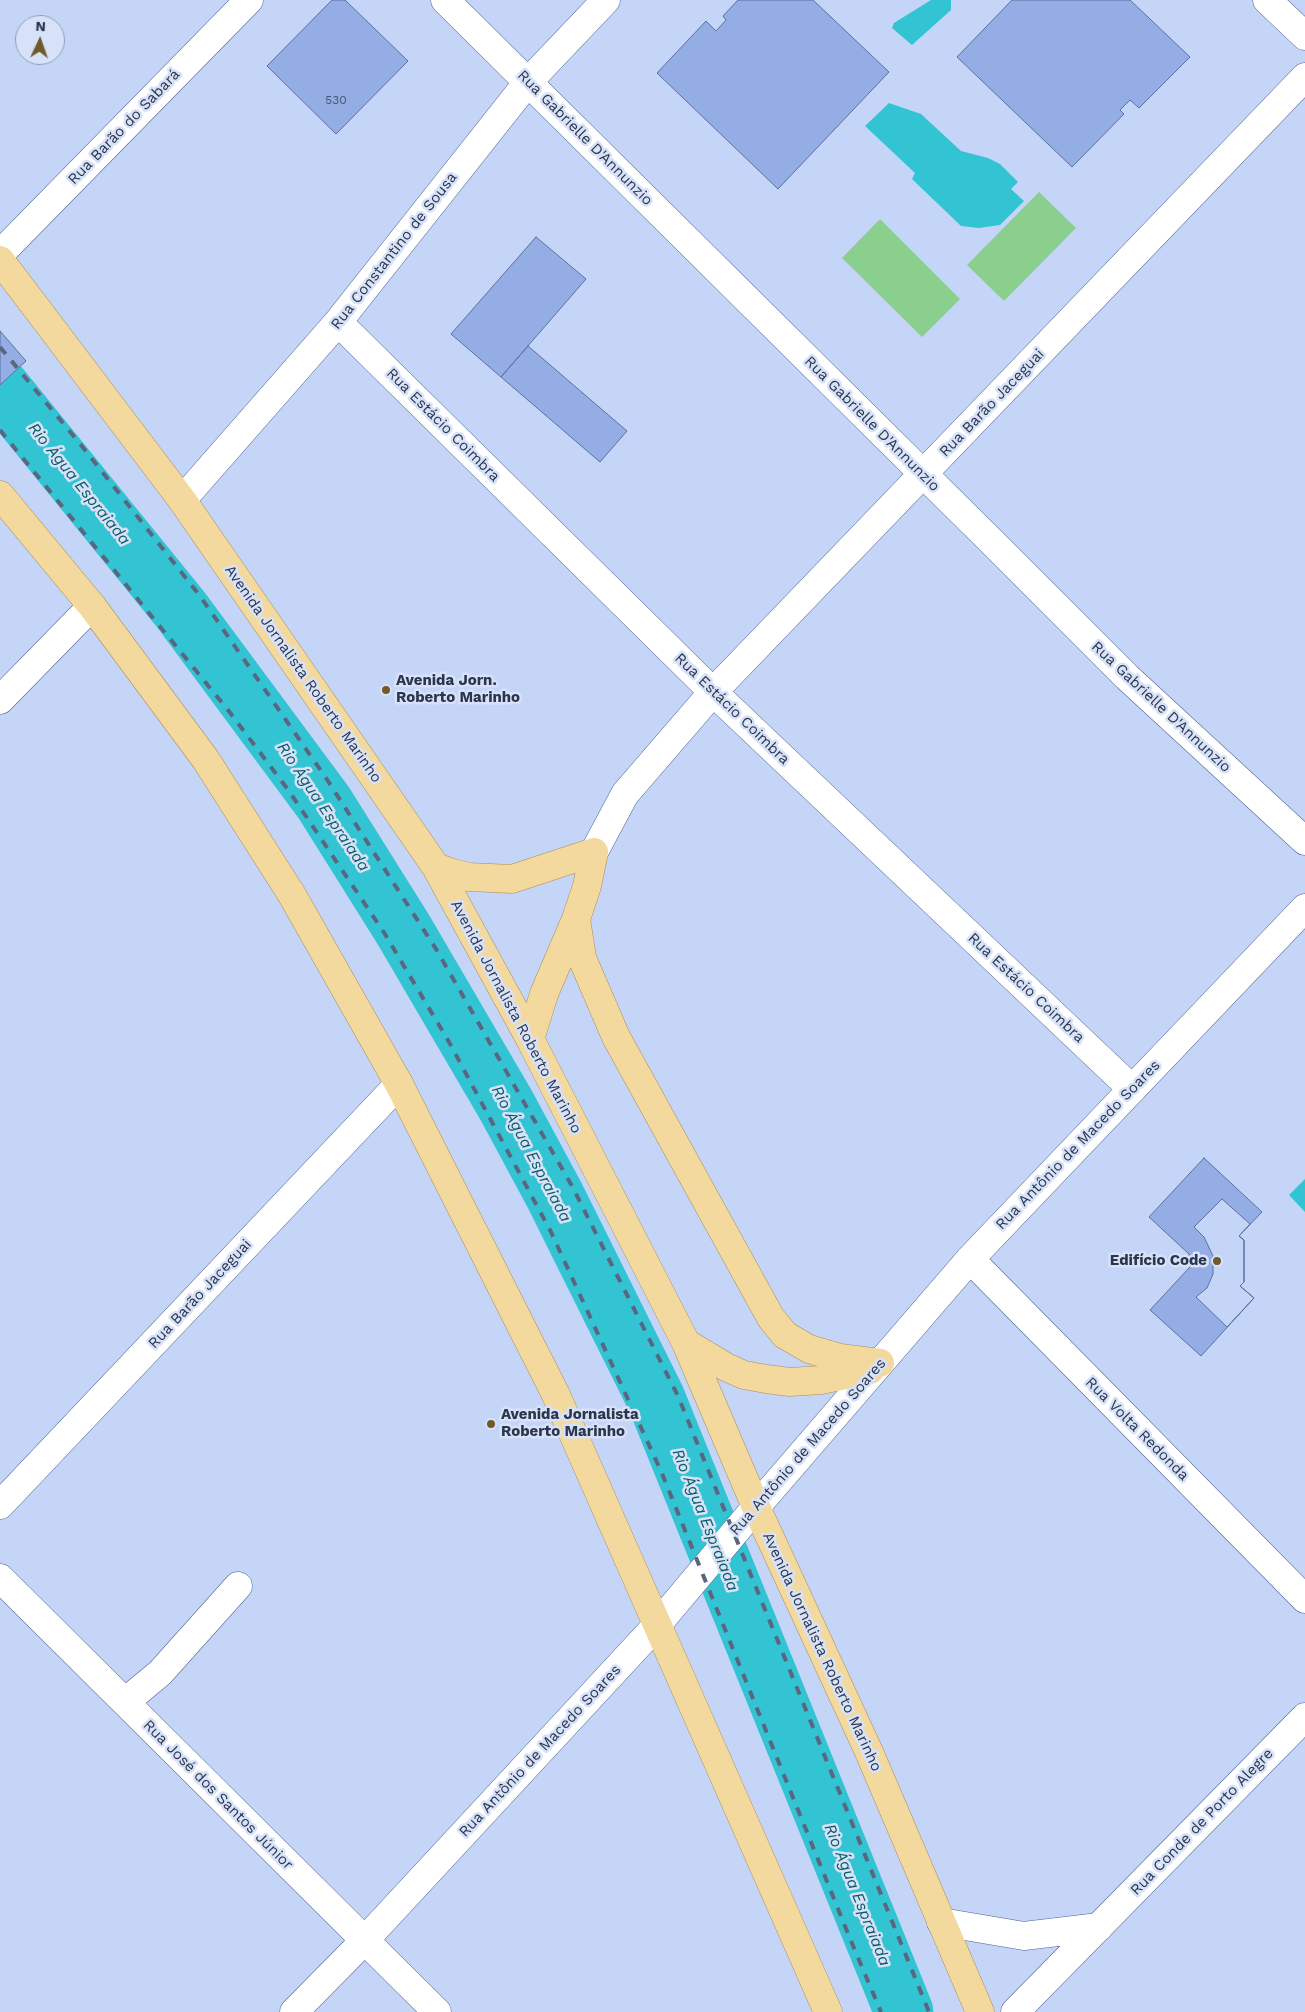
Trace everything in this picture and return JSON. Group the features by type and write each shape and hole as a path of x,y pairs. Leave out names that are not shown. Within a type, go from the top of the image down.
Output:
{"main road":[{"name":"Avenida Jornalista Roberto Marinho","path":"0,260 182,500 436,867 530,1039 686,1343 749,1515 869,1752 980,2012"},
{"path":"0,495 92,606 206,760 292,895 399,1084 556,1395 828,2012"},
{"path":"436,867 468,877 512,879 594,852 587,886 576,919 544,994 530,1039"},
{"path":"576,919 582,958 616,1037 772,1318 785,1335 809,1349 877,1366"},
{"path":"686,1343 706,1356 744,1375 790,1382 821,1380 877,1366"}],"street":[{"name":"Rua Barão do Sabará","path":"0,254 249,0"},
{"name":"Rua Gabrielle D'Annunzio","path":"446,0 1127,677 1305,841"},
{"name":"Rua Constantino de Sousa","path":"182,500 338,322 528,82 606,0"},
{"path":"1268,0 1305,36"},
{"name":"Rua Barão Jaceguai","path":"594,852 625,794 713,692 1305,77"},
{"name":"Rua Estácio Coimbra","path":"338,322 713,692 1132,1089"},
{"path":"0,700 92,606"},
{"name":"Rua Antônio de Macedo Soares","path":"294,2012 364,1941 657,1625 749,1515 970,1259 1305,908"},
{"name":"Rua Barão Jaceguai","path":"0,1505 399,1084"},
{"name":"Rua Volta Redonda","path":"970,1259 1305,1598"},
{"name":"Rua José dos Santos Júnior","path":"0,1578 437,2012"},
{"path":"125,1702 160,1673 238,1586"},
{"name":"Rua Conde de Porto Alegre","path":"1015,2012 1305,1717"},
{"path":"941,1922 1024,1936 1099,1927"}],"shaded area":[{"path":"931,0 951,0 951,10 912,45 892,28 894,23"},
{"path":"889,103 921,114 961,151 988,158 1000,164 1018,182 1011,189 1024,201 1000,225 979,228 961,226 912,179 915,173 865,126"},
{"path":"1039,192 1076,228 1004,301 967,265"},
{"path":"880,219 960,299 922,337 842,258"},
{"path":"1305,1179 1305,1212 1289,1195"}],"building":[{"path":"332,0 345,0 408,61 336,134 267,66"},
{"path":"738,0 813,0 889,72 778,189 657,73 706,21 716,31 726,20 723,16"},
{"path":"1012,0 1130,0 1190,57 1139,108 1130,100 1120,110 1124,114 1072,167 957,57"},
{"path":"536,237 586,279 501,377 451,334"},
{"path":"0,331 26,361 0,385"},
{"path":"528,346 627,431 600,462 501,377"},
{"name":"Edifício Code","path":"1204,1158 1262,1212 1239,1236 1244,1240 1244,1282 1240,1286 1254,1298 1201,1356 1150,1310 1190,1267 1189,1254 1149,1217"},
{"path":"1222,1199 1250,1224 1239,1236 1244,1240 1244,1282 1240,1286 1254,1298 1227,1327 1196,1297 1207,1288 1213,1274 1213,1256 1204,1237 1194,1227"}],"waterway":[{"name":"Rio Água Espraiada","path":"0,387 181,610 324,803 403,929 506,1105 555,1196 656,1399 904,2012"}],"railway":[{"path":"0,347 81,445 200,596 326,778 436,949 572,1186 678,1396 929,2012"},
{"path":"0,430 228,710 289,791 385,934 449,1042 551,1232 661,1471 881,2012"}],"place":[{"name":"Avenida Jorn. Roberto Marinho","path":"386,690"},
{"name":"Edifício Code","path":"1217,1261"},
{"name":"Avenida Jornalista Roberto Marinho","path":"491,1424"}]}
